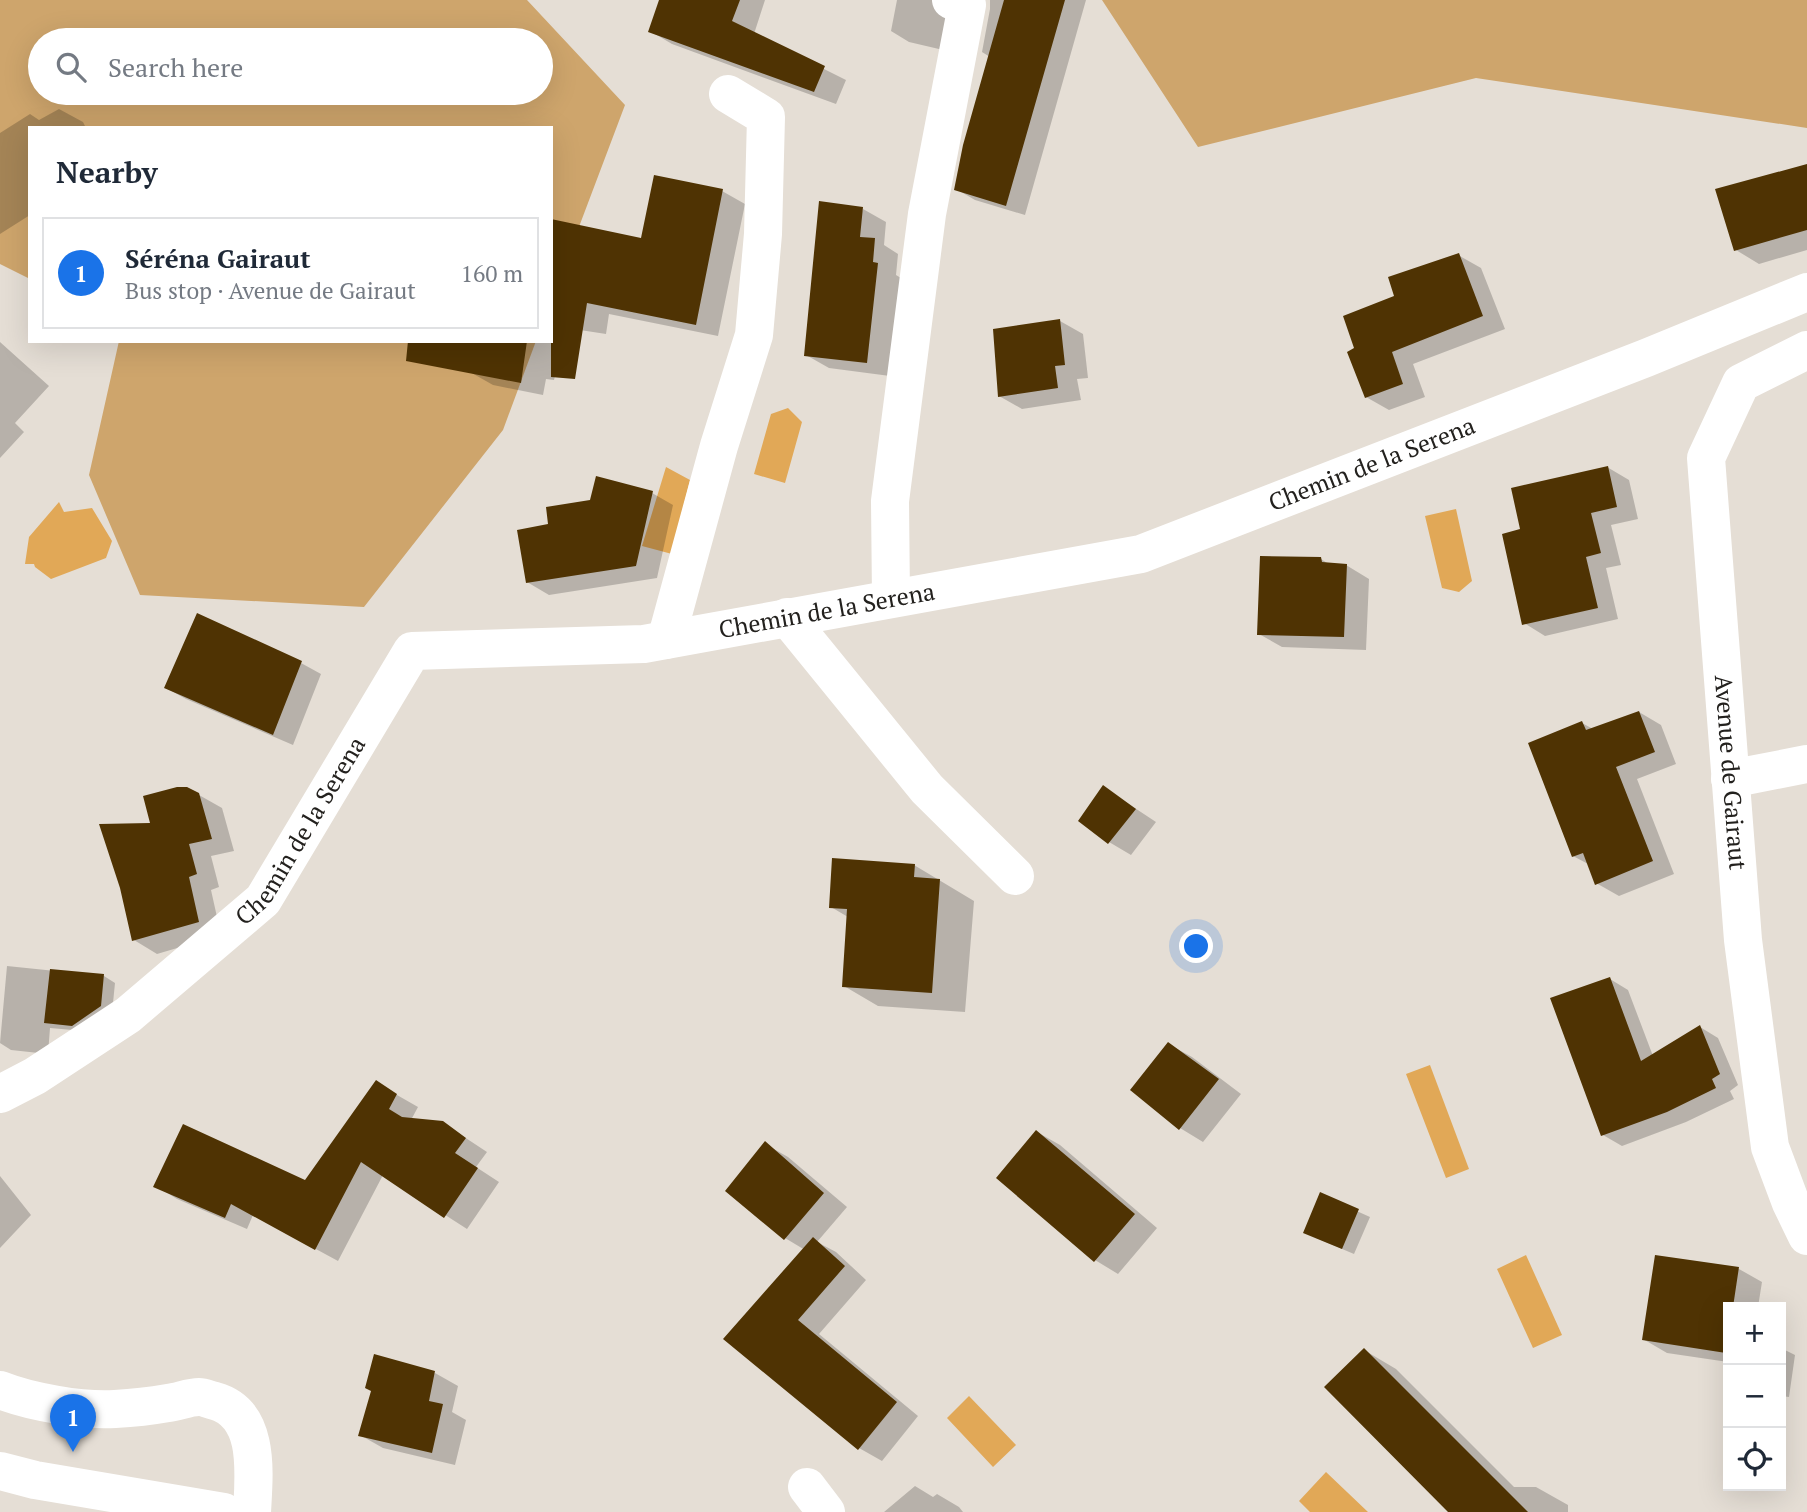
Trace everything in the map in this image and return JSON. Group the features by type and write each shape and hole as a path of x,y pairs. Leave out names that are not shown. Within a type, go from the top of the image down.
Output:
{"street":[{"path":"891,598 890,501 928,214 967,5 951,0"},
{"path":"666,640 719,446 754,335 763,234 766,117 728,94"},
{"name":"Chemin de la Serena","path":"0,1094 36,1076 128,1016 262,900 412,651 644,644 1141,554 1646,358 1807,292"},
{"name":"Avenue de Gairaut","path":"1807,350 1741,383 1706,458 1743,940 1770,1147 1791,1203 1807,1236"},
{"path":"787,617 927,789 1015,876"},
{"path":"1730,779 1807,764"},
{"path":"0,1390 15,1396 72,1406 112,1409 200,1397 228,1405 240,1419 251,1442 254,1466 252,1512"},
{"path":"0,1471 35,1480 224,1512"}],"shaded area":[{"path":"0,0 527,0 625,105 553,296 553,126 28,126 28,278 0,264"},
{"path":"1102,0 1807,0 1807,128 1476,78 1198,147"},
{"path":"119,343 535,343 503,430 364,607 140,595 89,475"},
{"path":"788,408 802,422 785,483 754,474 771,414"},
{"path":"666,467 690,480 672,554 642,546"},
{"path":"59,502 64,512 92,508 112,541 106,558 51,579 34,564 25,564 29,537"},
{"path":"1456,509 1472,581 1459,592 1442,588 1425,516"},
{"path":"1430,1065 1469,1169 1446,1178 1406,1074"},
{"path":"1526,1255 1562,1335 1533,1348 1497,1269"},
{"path":"969,1396 1016,1445 993,1467 947,1418"},
{"path":"1326,1472 1368,1512 1310,1512 1299,1501"}],"building":[{"path":"659,0 740,0 732,21 825,66 814,92 648,32"},
{"path":"1004,0 1065,0 1006,206 954,190 963,145"},
{"path":"1807,164 1807,230 1734,251 1715,189"},
{"path":"654,175 723,189 696,325 587,303 575,379 551,377 553,219 641,238"},
{"path":"819,201 863,207 860,237 875,238 873,262 878,263 867,363 804,356"},
{"path":"1459,253 1483,316 1392,352 1403,384 1365,398 1347,352 1354,348 1343,316 1394,296 1388,277"},
{"path":"1060,319 1065,365 1055,366 1058,388 998,397 993,329"},
{"path":"408,343 527,343 521,383 406,361"},
{"path":"1608,466 1617,507 1591,513 1601,553 1586,557 1598,608 1522,625 1502,534 1520,529 1511,488"},
{"path":"596,476 653,491 636,566 526,583 517,530 548,524 546,507 590,500"},
{"path":"1260,556 1321,557 1322,562 1347,564 1344,637 1257,635"},
{"path":"197,613 302,661 273,735 164,688"},
{"path":"1639,711 1655,752 1616,767 1653,861 1595,885 1583,853 1572,857 1528,743 1582,721 1586,730"},
{"path":"1103,785 1136,809 1108,844 1078,821"},
{"path":"187,787 199,793 212,839 189,844 197,874 189,877 199,922 132,941 120,888 99,824 150,823 143,796"},
{"path":"832,858 915,864 914,877 940,879 932,993 842,987 847,909 829,908"},
{"path":"50,969 104,974 101,1006 72,1026 44,1023"},
{"path":"1610,977 1641,1061 1700,1025 1720,1074 1712,1079 1716,1088 1667,1112 1601,1136 1550,998"},
{"path":"1168,1042 1219,1079 1179,1130 1130,1090"},
{"path":"376,1080 397,1094 389,1109 402,1117 443,1121 466,1138 455,1153 478,1168 444,1218 361,1162 315,1250 231,1204 225,1218 153,1187 183,1124 305,1180"},
{"path":"1036,1130 1135,1214 1094,1262 996,1178"},
{"path":"765,1141 824,1193 784,1240 725,1191"},
{"path":"1320,1192 1359,1209 1342,1249 1303,1233"},
{"path":"813,1237 845,1266 798,1320 897,1402 858,1450 723,1339"},
{"path":"1655,1255 1739,1267 1734,1302 1723,1302 1723,1353 1642,1340"},
{"path":"1364,1348 1528,1512 1448,1512 1324,1387"},
{"path":"374,1354 435,1371 429,1401 443,1404 432,1453 358,1436 371,1391 365,1388"}],"place":[{"name":"Séréna Gairaut","path":"73,1452"}]}
